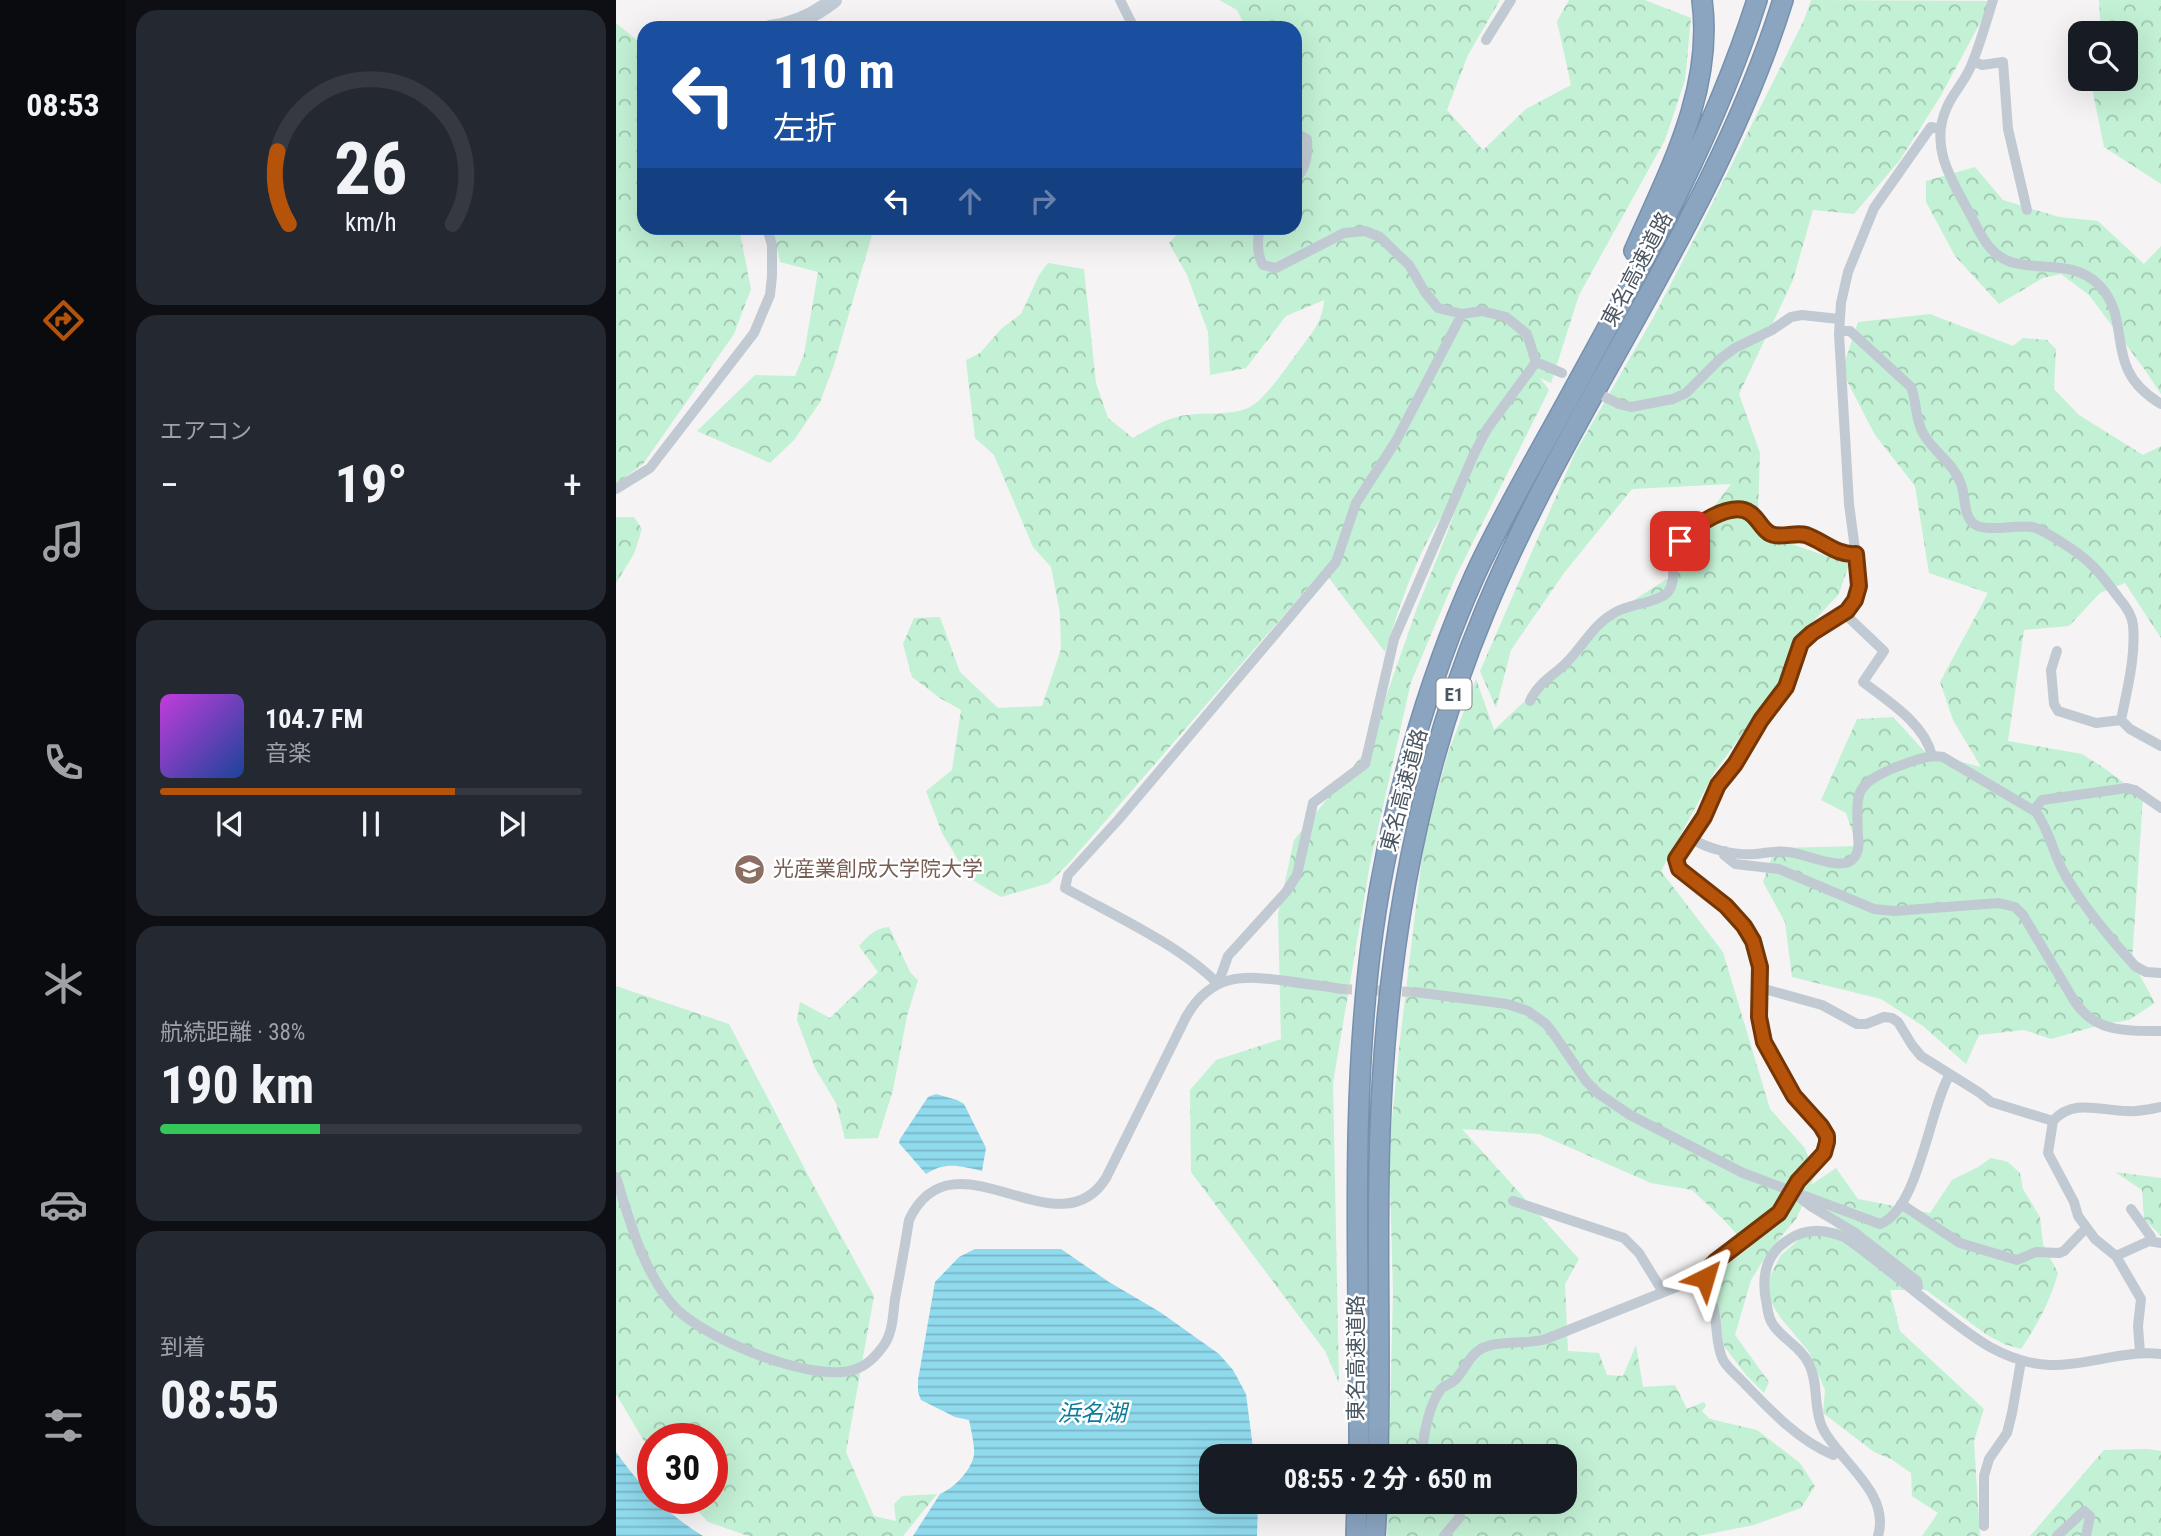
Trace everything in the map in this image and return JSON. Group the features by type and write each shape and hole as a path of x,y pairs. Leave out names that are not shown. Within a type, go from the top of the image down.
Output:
{"highway":[{"path":"1572,393 1689,121 1703,68 1705,34 1702,0"},
{"name":"東名高速道路","path":"1359,1444 1360,1091 1364,1019 1373,930 1390,838 1415,743 1438,670 1475,576 1685,179 1716,110 1757,0"},
{"name":"東名高速道路","path":"1378,1444 1380,1143 1384,1054 1397,923 1428,777 1484,612 1504,568 1549,477 1685,228 1724,150 1752,86 1783,0"},
{"path":"1356,1536 1357,1514"},
{"path":"1375,1536 1376,1514"}],"street":[{"path":"798,21 835,0"},
{"path":"1120,0 1130,21"},
{"path":"1486,40 1511,0"},
{"path":"1993,0 1973,61 1948,105 1940,129 1943,162 1987,246 2008,261 2073,269 2095,282 2107,295 2114,311 2127,371 2144,392 2161,404"},
{"path":"1973,61 1982,65 2003,62 2008,129 2027,210"},
{"path":"1839,1451 1833,1455 1822,1450 1787,1426 1726,1364 1720,1351 1716,1317 1706,1287 1708,1269 1779,1213 1798,1181 1824,1153 1827,1136 1794,1096 1764,1042 1759,1025 1759,958 1749,934 1726,906 1677,866 1677,855 1704,817 1718,785 1786,687 1801,643 1852,606 1858,593 1859,579 1849,513 1839,331 1841,303 1848,272 1874,208 1931,127 1940,129"},
{"path":"1302,136 1307,139 1308,156 1302,173"},
{"path":"1258,235 1259,258 1263,265 1276,268 1344,233 1365,231 1380,237 1409,265 1438,308 1462,314 1482,311 1506,317 1527,334 1536,362 1562,373"},
{"path":"616,489 650,468 754,333 770,295 772,245 769,235"},
{"path":"1218,984 1205,971 1172,948 1065,888 1068,875 1119,819 1336,562 1356,503 1396,441 1462,314"},
{"path":"1605,397 1631,407 1680,397 1727,353 1791,317 1839,318"},
{"path":"1839,331 1850,331 1910,387 1922,433 1957,475 1971,521 1983,527 2030,527 2048,534 2092,563 2127,608 2133,631 2130,676 2121,720"},
{"path":"1218,984 1228,956 1286,892 1297,875 1313,803 1365,764 1399,626 1474,454 1487,429 1536,362"},
{"path":"1530,701 1541,683 1567,662 1605,618 1623,608 1665,594 1672,584 1674,556 1680,541 1691,530 1728,510 1747,511 1772,535 1802,534 1847,555 1856,554"},
{"path":"1844,613 1884,651 1863,682 1909,718 1930,749 1932,757"},
{"path":"2057,650 2051,670 2057,710 2096,723 2121,720"},
{"path":"2121,720 2130,729 2161,746"},
{"path":"1689,837 1696,842 1746,855 1790,852 1846,864 1856,856 1858,850 1857,798 1865,783 1907,763 1937,756 1950,760 2034,810 2042,820 2058,861 2079,896 2135,966 2146,972 2161,973"},
{"path":"2034,810 2042,800 2127,788 2135,790 2161,808"},
{"path":"1725,851 1724,855 1730,862 1779,869 1874,909 1894,911 2010,904 2023,915 2085,1015 2098,1024 2113,1029 2161,1031"},
{"path":"616,1177 643,1258 674,1307 704,1329 764,1357 801,1369 831,1373 855,1370 872,1360 889,1337 909,1220 917,1204 938,1187 964,1184 1061,1205 1076,1203 1090,1196 1106,1178 1191,1009 1203,994 1218,984 1247,976 1342,989"},
{"path":"1760,990 1815,1002 1857,1024 1866,1024 1884,1017 1892,1018 1898,1022 1921,1056 1995,1104 2053,1121"},
{"path":"1415,992 1507,1004 1528,1011 1546,1024 1586,1081 1614,1105 1732,1167 1880,1224 1901,1204 1912,1185 1950,1074"},
{"path":"2140,1353 2138,1322 2141,1299 2116,1256 2095,1239 2078,1216 2074,1202 2048,1153 2053,1121 2066,1111 2076,1107 2126,1111 2161,1107"},
{"path":"1792,1191 1854,1233 1917,1281 1918,1286 1914,1292"},
{"path":"1513,1201 1623,1238 1639,1253 1663,1292"},
{"path":"1901,1204 1964,1245 2017,1261 2039,1252 2064,1251 2086,1228"},
{"path":"2116,1256 2156,1242 2131,1209"},
{"path":"1878,1536 1879,1514 1874,1498 1821,1424 1815,1382 1809,1363 1798,1348 1775,1328 1769,1317 1763,1285 1769,1261 1779,1247 1792,1237 1808,1232 1826,1231 1844,1237 1983,1344 2021,1361 2064,1365 2119,1354 2161,1354"},
{"path":"1423,1444 1426,1422 1442,1388 1455,1381 1467,1361 1482,1348 1491,1344 1528,1343 1546,1339 1699,1278 1705,1278"},
{"path":"1984,1526 1984,1476 1989,1459 2007,1433 2021,1361"},
{"path":"2057,1536 2084,1511 2090,1516 2086,1536"},
{"path":"1444,1536 1460,1517 1460,1514"}],"green space":[{"path":"1219,0 1500,0 1468,55 1447,110 1483,150 1526,109 1571,85 1557,21 1569,0 1645,0 1691,18 1685,80 1665,140 1579,295 1551,383 1540,378 1549,390 1456,576 1411,682 1370,864 1333,1083 1339,1383 1325,1351 1191,1172 1190,1090 1216,1060 1281,1039 1278,914 1294,840 1368,748 1462,490 1436,526 1415,567 1385,652 1323,570 1069,863 1049,883 1001,897 969,878 942,833 926,791 952,770 961,710 912,677 903,644 914,618 940,617 960,672 998,708 1042,706 1061,649 1060,613 1051,567 1033,547 994,455 975,438 966,360 980,353 1001,329 1021,314 1039,275 1048,263 1084,269 1096,383 1108,418 1133,438 1177,417 1229,413 1256,403 1278,379 1318,322 1324,300 1286,316 1246,368 1210,375 1208,332 1187,275 1169,243 1176,235 1302,235 1302,21 1242,21 1237,10"},
{"path":"1811,0 1992,1 1940,97 1900,160 1854,214 1813,210 1793,280 1739,394 1760,453 1758,510 1777,539 1849,564 1839,594 1791,645 1783,677 1714,773 1661,871 1723,952 1770,1109 1804,1147 1816,1173 1811,1185 1836,1168 1858,1199 1930,1213 1952,1180 1991,1158 2008,1162 2020,1173 2023,1189 2040,1217 2043,1244 2058,1273 2043,1312 2021,1349 1987,1335 1926,1290 1890,1290 1900,1331 1984,1409 1974,1441 1980,1536 1922,1536 1938,1513 1912,1496 1911,1473 1891,1459 1874,1452 1823,1413 1825,1390 1809,1352 1769,1299 1767,1282 1781,1255 1803,1236 1843,1236 1807,1196 1796,1219 1769,1251 1751,1280 1735,1335 1769,1382 1764,1393 1724,1346 1713,1275 1749,1248 1692,1190 1651,1183 1539,1134 1462,1129 1579,1259 1565,1284 1568,1351 1599,1353 1607,1375 1623,1376 1636,1345 1643,1387 1675,1385 1687,1409 1704,1402 1706,1406 1702,1411 1710,1419 1757,1430 1800,1463 1815,1486 1801,1508 1754,1525 1698,1536 1387,1536 1388,1514 1577,1514 1577,1444 1389,1444 1393,1292 1389,1149 1424,840 1448,753 1476,679 1494,730 1626,605 1681,570 1696,530 1731,484 1632,489 1564,573 1511,650 1496,708 1480,671 1575,453 1652,320 1804,20"},
{"path":"2099,0 2161,0 2161,184 2104,147 2093,91 2138,91 2138,21 2100,21"},
{"path":"616,23 637,40 637,235 740,235 751,289 734,334 643,464 616,484"},
{"path":"1975,167 2003,200 2059,217 2098,221 2144,264 2161,246 2161,394 2089,295 2061,274 2043,278 1999,304 1955,256 1926,202 1926,181"},
{"path":"774,235 872,235 834,365 820,402 794,440 770,463 697,431 755,375 795,376 804,354 818,272 780,262"},
{"path":"1930,314 2013,346 2023,338 2047,340 2056,349 2054,389 2079,415 2143,455 2161,446 2161,638 2125,583 2100,593 2069,626 2024,630 2008,741 2082,754 2143,797 2132,961 2155,1003 2129,1020 2051,1039 2024,1030 1979,1035 1966,1064 1923,1026 1881,999 1792,977 1785,922 1763,882 1775,848 1857,846 1846,813 1821,800 1857,719 1893,717 1926,753 1981,767 1953,720 1940,682 1988,593 1929,573 1915,486 1875,435 1847,381 1845,361 1858,322"},
{"path":"616,517 634,517 642,529 634,554 616,583"},
{"path":"889,927 910,972 918,980 907,1016 893,1090 878,1138 845,1139 836,1103 815,1068 797,1020 800,1002 830,1018 878,972 859,946 876,931"},
{"path":"616,986 729,1024 874,1296 846,1452 874,1516 896,1521 894,1504 902,1496 937,1494 903,1536 748,1536 708,1522 701,1514 728,1514 728,1423 637,1423 637,1429 616,1394"},
{"path":"2115,1172 2161,1178 2161,1236 2144,1219 2142,1190"},
{"path":"2104,1450 2161,1451 2161,1536 2030,1536"}],"water":[{"path":"936,1094 964,1104 986,1148 982,1171 947,1166 926,1174 899,1143 928,1097"},
{"name":"浜名湖","path":"975,1249 1061,1249 1160,1312 1219,1354 1233,1370 1246,1394 1252,1444 1199,1444 1199,1514 1258,1514 1257,1536 913,1536 940,1494 966,1473 974,1455 969,1420 955,1417 921,1400 918,1392 935,1282 959,1257"},
{"path":"616,1452 637,1478 637,1514 673,1514 703,1536 616,1536"}],"tunnel":[{"path":"1342,989 1415,992"}],"place":[{"name":"光産業創成大学院大学","path":"750,869"}],"route":[{"path":"1680,541 1691,530 1722,513 1734,508 1741,509 1753,514 1772,535 1802,534 1847,555 1856,554 1859,579 1858,593 1852,606 1801,643 1786,687 1718,785 1704,817 1676,859 1679,869 1726,906 1753,941 1760,967 1759,1025 1764,1042 1790,1089 1827,1136 1824,1153 1794,1186 1779,1213 1711,1265 1705,1278"}]}
